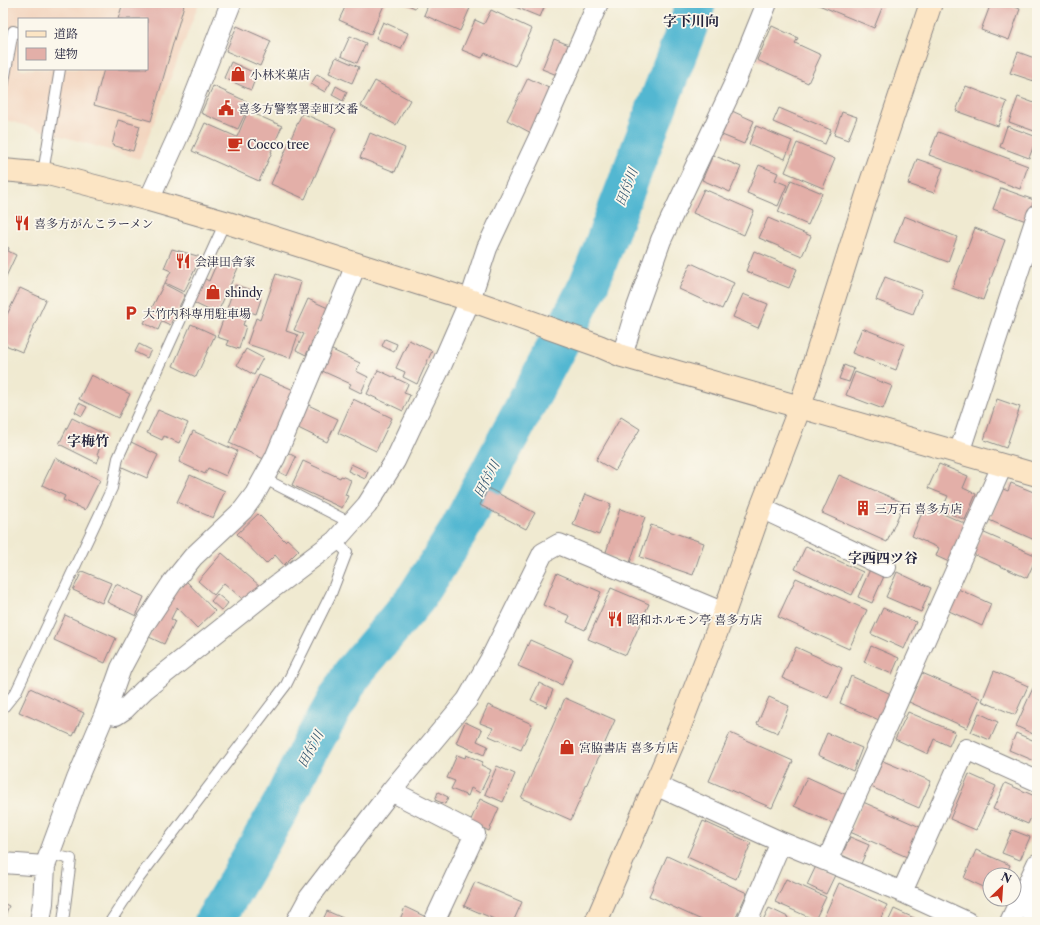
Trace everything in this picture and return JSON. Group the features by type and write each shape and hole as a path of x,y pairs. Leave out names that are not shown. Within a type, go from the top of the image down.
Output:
{"street":[{"path":"149,200 184,124 231,3"},
{"path":"105,713 116,715 125,709 144,690 274,587 335,541 367,505 395,461 442,364 470,300 487,248 540,134 598,3"},
{"path":"622,356 661,240 735,82 767,3"},
{"path":"596,922 679,730 800,407 870,185 931,3"},
{"path":"3,170 48,174 149,200 225,222 356,265 470,300 599,346 622,356 1037,475"},
{"path":"959,453 1037,215"},
{"path":"40,922 47,860 77,778 105,713 121,668 144,625 172,583 193,557 243,510 255,494 275,458 356,265"},
{"path":"827,861 1002,466"},
{"path":"761,508 886,566"},
{"path":"296,922 309,898 391,791 467,700 490,660 543,553 559,544 724,613"},
{"path":"902,892 966,749 1037,781"},
{"path":"655,785 781,842 902,892 967,922"},
{"path":"391,791 475,834 434,922"},
{"path":"747,922 781,842"},
{"path":"3,863 47,860"},
{"path":"1037,864 1014,914 1037,914"}],"lane":[{"path":"3,88 13,31 18,33"},
{"path":"43,174 60,70"},
{"path":"3,708 16,692 112,488 118,458 225,222"},
{"path":"263,478 350,523"},
{"path":"110,922 139,878 286,685 332,594 347,552 335,541"},
{"path":"47,860 71,859 63,922"}],"shaded area":[{"path":"3,3 199,3 140,159 3,119"}],"building":[{"path":"123,3 178,3 184,5 151,121 94,105 104,70 148,70 148,18 118,18"},
{"path":"347,3 385,3 371,34 339,20"},
{"path":"403,3 417,3 415,8"},
{"path":"429,3 457,3 470,8 460,31 424,15"},
{"path":"514,3 546,3 540,17 513,6"},
{"path":"814,3 884,3 874,28"},
{"path":"991,3 1005,3 1020,9 1009,40 981,30"},
{"path":"491,10 532,29 515,66 485,53 482,58 462,50 475,20 484,24"},
{"path":"383,22 408,33 401,49 376,38"},
{"path":"237,26 271,41 260,66 226,51"},
{"path":"772,26 798,38 795,43 821,55 808,83 757,60"},
{"path":"350,36 366,43 357,63 341,56"},
{"path":"554,39 574,47 562,77 542,69"},
{"path":"1018,52 1037,59 1037,74 1034,81 1010,73"},
{"path":"336,57 359,67 352,83 329,73"},
{"path":"231,62 257,74 251,90 224,78"},
{"path":"317,74 331,82 325,92 311,84"},
{"path":"528,78 555,91 533,134 507,120"},
{"path":"375,81 410,100 396,125 361,106"},
{"name":"喜多方警察署幸町交番","path":"213,86 250,103 238,129 201,113"},
{"path":"336,86 347,92 343,101 332,95"},
{"path":"966,86 1007,102 998,126 956,111"},
{"path":"1018,97 1037,104 1037,132 1009,122"},
{"path":"779,108 831,130 825,144 773,122"},
{"name":"Cocco tree","path":"248,111 282,126 259,181 192,151 205,123 237,137"},
{"path":"732,111 754,121 744,144 722,135"},
{"path":"842,112 857,117 848,140 834,135"},
{"path":"302,113 336,128 305,199 271,184"},
{"path":"118,120 140,126 133,151 112,145"},
{"path":"756,126 792,141 785,159 749,144"},
{"path":"1007,126 1037,137 1029,158 1000,147"},
{"path":"938,132 1028,166 1020,189 929,155"},
{"path":"370,133 405,148 395,172 360,158"},
{"path":"797,143 835,159 823,188 785,172"},
{"path":"713,155 741,167 730,192 702,180"},
{"path":"917,159 943,168 934,193 908,184"},
{"path":"759,165 778,173 775,180 787,185 778,206 747,193"},
{"path":"791,180 822,193 808,225 778,212"},
{"path":"1001,188 1034,200 1026,221 993,209"},
{"path":"704,189 754,211 744,235 693,213"},
{"path":"904,216 957,237 948,262 894,242"},
{"path":"768,218 811,236 802,256 759,238"},
{"path":"975,228 1005,240 983,300 952,288"},
{"path":"3,245 9,248 8,251 16,255 3,283"},
{"path":"172,249 201,257 184,292 165,283 171,271 164,268"},
{"path":"754,251 797,269 789,288 746,271"},
{"name":"shindy","path":"219,258 238,268 217,314 194,303 205,279 209,281"},
{"path":"691,263 734,283 722,309 679,289"},
{"path":"276,274 301,282 286,331 298,335 290,358 247,344 256,318 260,320"},
{"path":"885,277 922,291 913,314 876,300"},
{"path":"164,284 185,295 170,325 162,321 158,330 144,323"},
{"path":"235,285 258,292 256,297 261,299 256,314 248,311 243,325 246,326 239,349 227,345 229,341 217,337"},
{"path":"20,288 46,300 22,352 3,344 3,323"},
{"path":"743,294 768,304 758,328 733,317"},
{"path":"308,299 328,308 306,355 296,350 304,334 294,330"},
{"path":"191,324 215,335 196,377 173,366"},
{"path":"862,328 905,345 896,370 852,353"},
{"path":"385,339 397,344 394,352 382,346"},
{"path":"409,340 432,351 417,384 403,377 405,372 396,368"},
{"path":"139,344 151,350 147,358 135,352"},
{"path":"246,349 263,358 254,375 237,365"},
{"path":"330,349 360,363 356,371 368,377 361,393 349,387 351,384 320,370"},
{"path":"844,365 854,369 849,382 839,379"},
{"path":"378,370 408,384 404,393 410,395 403,411 367,394"},
{"path":"855,372 892,386 883,409 846,395"},
{"path":"91,375 130,394 118,418 79,399"},
{"path":"259,375 296,391 266,460 229,443"},
{"path":"353,399 392,418 376,451 338,433"},
{"path":"997,399 1020,407 1006,448 984,440"},
{"path":"79,403 87,407 82,416 75,412"},
{"path":"306,404 338,419 327,442 296,427"},
{"path":"158,410 188,423 179,443 164,436 162,440 147,433"},
{"path":"621,417 640,429 615,471 596,460"},
{"path":"72,418 106,435 97,454 100,456 97,463 59,444"},
{"path":"193,431 237,451 226,476 208,468 205,474 179,462"},
{"path":"131,442 158,455 147,478 120,466"},
{"path":"288,453 296,457 287,476 279,472"},
{"path":"55,458 100,480 85,510 63,500 65,496 42,485"},
{"path":"303,461 340,478 341,476 351,480 345,495 348,496 342,508 292,485"},
{"path":"351,464 368,472 365,479 348,471"},
{"path":"939,464 968,476 963,488 976,494 965,520 942,510 948,496 928,488"},
{"path":"190,475 225,491 213,518 177,502"},
{"name":"三万石 喜多方店","path":"839,475 904,503 887,542 822,513"},
{"path":"1011,483 1036,493 1033,502 1037,504 1037,541 989,520 1003,489 1008,491"},
{"path":"488,488 535,513 526,529 480,505"},
{"path":"585,494 611,504 599,535 573,525"},
{"path":"925,506 966,524 949,562 936,556 939,548 912,536"},
{"path":"620,509 645,517 630,563 605,555"},
{"path":"258,514 285,541 287,539 299,550 284,565 275,555 266,564 237,534"},
{"path":"651,525 704,543 693,575 640,557"},
{"path":"982,532 1037,556 1027,578 973,554"},
{"path":"806,546 863,572 852,595 795,569"},
{"path":"222,553 260,586 246,602 224,583 214,595 198,581"},
{"path":"871,567 885,574 872,603 858,597"},
{"path":"82,571 111,583 102,603 73,590"},
{"path":"897,572 931,588 921,612 886,597"},
{"path":"557,573 601,592 585,630 567,622 570,616 543,605"},
{"path":"796,578 867,610 849,649 778,617"},
{"path":"186,581 215,611 197,628 177,607 171,619 175,621 164,644 149,637 168,598"},
{"path":"116,584 144,597 136,616 107,602"},
{"path":"611,588 649,604 626,655 588,639"},
{"path":"958,589 991,604 982,626 949,611"},
{"path":"217,594 228,603 222,611 211,601"},
{"path":"883,608 916,622 904,649 871,634"},
{"path":"65,615 116,638 105,663 54,640"},
{"path":"530,640 573,659 562,685 518,666"},
{"path":"871,646 899,658 892,674 864,662"},
{"path":"796,647 842,668 828,698 782,678"},
{"path":"994,671 1028,686 1015,715 982,701"},
{"path":"922,673 980,698 967,728 909,702"},
{"path":"851,676 891,694 879,720 840,703"},
{"path":"539,683 553,690 546,707 531,700"},
{"path":"30,688 84,713 73,736 19,712"},
{"path":"1033,688 1037,690 1037,726 1033,734 1016,726"},
{"path":"769,697 789,706 778,733 757,724"},
{"path":"565,698 615,720 571,820 521,798"},
{"path":"488,705 532,724 521,750 489,736 493,728 480,723"},
{"path":"908,712 955,732 949,746 934,739 928,754 895,739"},
{"path":"979,713 998,722 990,740 971,732"},
{"path":"465,722 482,730 477,741 488,746 484,755 456,743"},
{"path":"730,733 793,761 772,808 709,781"},
{"path":"827,733 862,748 853,771 818,755"},
{"path":"1016,733 1037,742 1037,762 1009,750"},
{"path":"457,755 465,758 466,755 483,762 481,765 491,770 480,793 471,788 468,796 451,789 455,781 447,778"},
{"path":"883,761 931,781 919,808 871,787"},
{"path":"497,766 515,774 503,802 485,794"},
{"path":"969,774 996,786 976,830 950,819"},
{"path":"807,777 847,795 834,824 794,806"},
{"path":"1005,783 1037,797 1037,804 1028,824 993,809"},
{"path":"438,792 448,797 445,804 435,800"},
{"path":"480,799 499,808 489,831 470,822"},
{"path":"863,802 920,827 907,857 850,832"},
{"path":"703,821 751,843 736,879 687,857"},
{"path":"1012,830 1030,837 1020,860 1002,853"},
{"path":"850,837 869,845 861,864 842,855"},
{"path":"976,850 1010,865 1009,867 982,867 982,886 964,878"},
{"path":"667,856 747,893 734,922 706,922 649,896"},
{"path":"816,866 835,875 826,894 807,885"},
{"path":"786,879 826,897 815,920 775,902"},
{"path":"475,882 522,902 513,922 501,922 464,906"},
{"path":"839,883 887,905 879,922 835,922 824,917"},
{"path":"3,903 9,906 3,920"},
{"path":"405,907 426,917 424,922 399,922"},
{"path":"769,908 788,917 786,922 762,922"},
{"path":"894,909 923,922 888,922"},
{"path":"327,911 352,922 322,922"}],"waterway":[{"name":"田付川","path":"214,922 281,806 307,753 352,674 416,598 458,532 571,320 589,284 696,3"}],"place":[{"name":"小林米菓店","path":"238,74"},
{"name":"喜多方警察署幸町交番","path":"226,108"},
{"name":"Cocco tree","path":"235,144"},
{"name":"喜多方がんこラーメン","path":"22,223"},
{"name":"会津田舎家","path":"183,261"},
{"name":"shindy","path":"213,292"},
{"name":"大竹内科専用駐車場","path":"131,313"},
{"name":"三万石 喜多方店","path":"863,508"},
{"name":"昭和ホルモン亭 喜多方店","path":"615,619"},
{"name":"宮脇書店 喜多方店","path":"567,747"}],"district":[{"name":"字下川向","path":"691,21"},
{"name":"字梅竹","path":"88,441"},
{"name":"字西四ツ谷","path":"883,558"}]}
